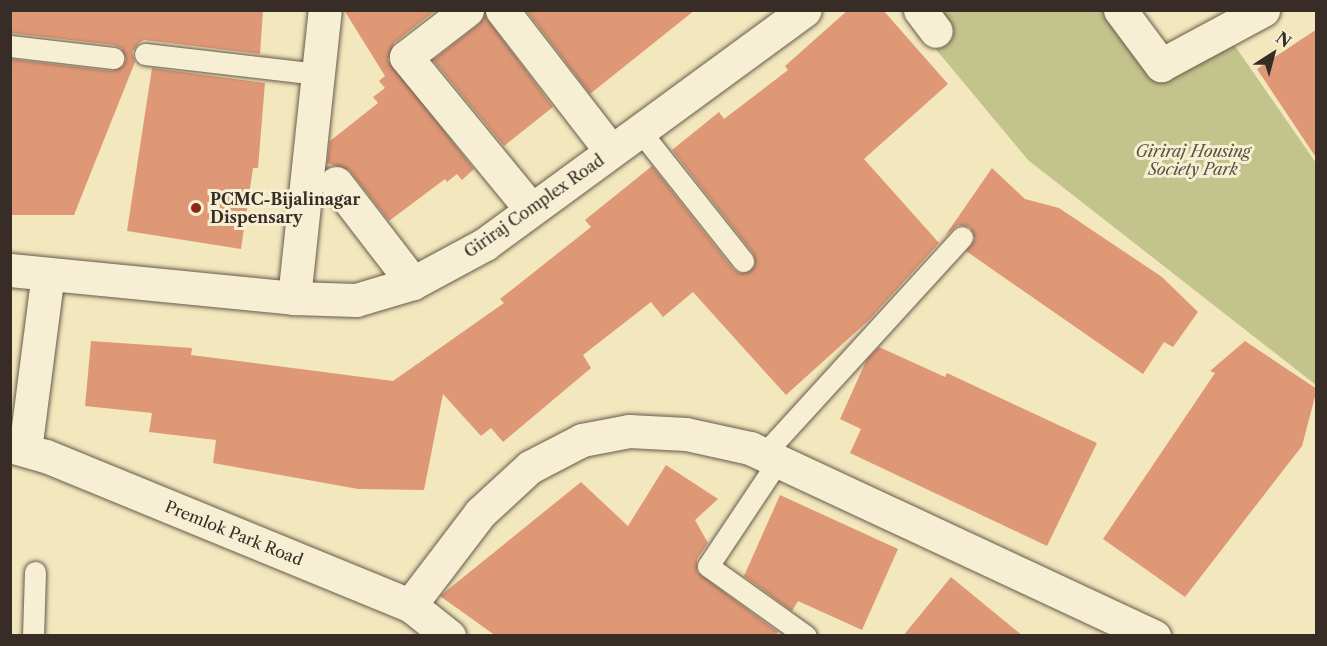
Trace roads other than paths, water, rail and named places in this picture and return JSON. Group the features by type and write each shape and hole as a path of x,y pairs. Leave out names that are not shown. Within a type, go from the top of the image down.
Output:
{"street":[{"path":"294,298 325,10"},
{"path":"467,10 406,57 531,209"},
{"path":"502,10 611,151"},
{"name":"Giriraj Complex Road","path":"10,270 294,298 356,300 413,283 485,243 805,10"},
{"path":"1120,10 1161,65 1263,10"},
{"path":"336,183 413,283"},
{"path":"18,448 48,274"},
{"path":"410,605 480,513 530,467 582,440 629,431 686,434 770,458 1154,636"},
{"name":"Premlok Park Road","path":"18,448 410,605 449,636"}],"lane":[{"path":"10,46 113,58"},
{"path":"145,54 318,74"},
{"path":"640,130 743,261"},
{"path":"806,636 708,566 770,458 962,237"},
{"path":"33,636 35,572"}],"place":[{"name":"PCMC-Bijalinagar Dispensary","path":"196,208"}],"park label":[{"name":"Giriraj Housing Society Park","path":"1193,160"}]}
